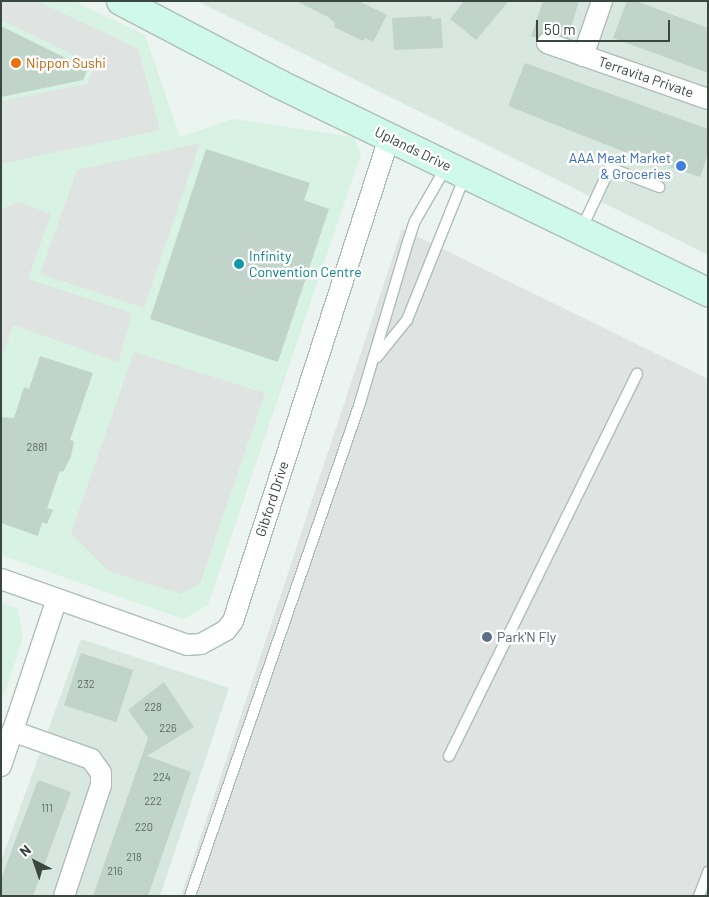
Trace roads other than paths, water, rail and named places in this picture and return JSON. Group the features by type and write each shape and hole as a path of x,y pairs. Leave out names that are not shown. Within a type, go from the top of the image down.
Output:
{"main road":[{"name":"Uplands Drive","path":"121,1 389,138 708,292"}],"street":[{"name":"Terravita Private","path":"584,56 602,1"},
{"name":"Terravita Private","path":"548,43 708,99"},
{"name":"Gibford Drive","path":"1,580 187,646 202,644 226,630 232,621 389,138"},
{"path":"1,766 57,599"},
{"path":"12,731 91,759 101,773 102,785 64,896"}],"lane":[{"path":"581,231 610,168 658,187"},
{"path":"190,896 374,360 415,221 456,170"},
{"path":"374,360 407,320 456,170"},
{"path":"449,756 637,374"},
{"path":"699,896 708,872"}],"place":[{"name":"Nippon Sushi","path":"16,63"},
{"name":"AAA Meat Market & Groceries","path":"681,166"},
{"name":"Infinity Convention Centre","path":"239,264"},
{"name":"Park'N Fly","path":"487,637"}]}
